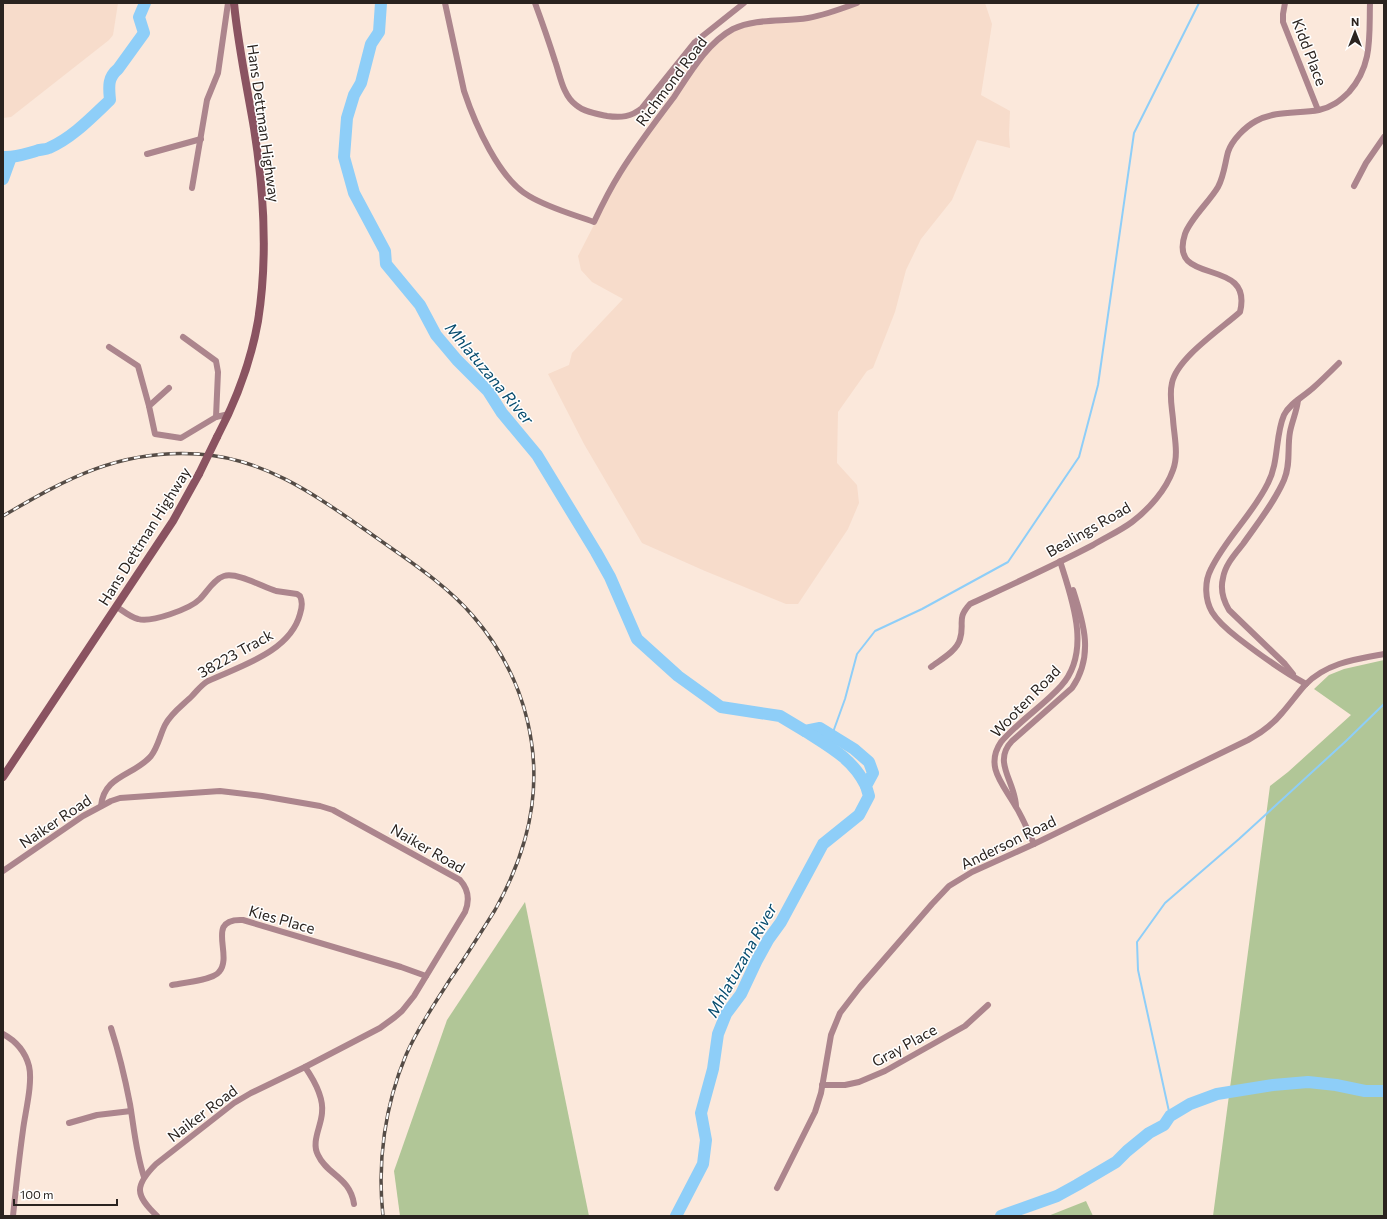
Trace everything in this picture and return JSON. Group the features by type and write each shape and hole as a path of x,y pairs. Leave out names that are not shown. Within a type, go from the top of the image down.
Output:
{"street":[{"path":"192,188 207,100 218,73 228,3"},
{"name":"Hans Dettman Highway","path":"3,777 174,521 229,414 240,385 258,321 262,289 264,240 258,157 234,3"},
{"path":"535,3 565,89 571,101 576,106 586,111 615,117 624,117 637,112 642,108 694,42 744,3"},
{"name":"Richmond Road","path":"447,4 464,91 468,104 506,177 527,196 538,202 594,222 613,185 630,158 712,45 734,29 746,24 807,18 857,3"},
{"name":"Kidd Place","path":"1285,3 1282,14 1283,22 1318,110"},
{"name":"Bealings Road","path":"931,667 949,653 960,640 962,613 970,604 1062,561 1132,522 1158,497 1170,476 1176,459 1171,399 1174,377 1177,370 1185,360 1240,312 1242,298 1238,285 1231,280 1189,263 1183,250 1185,233 1219,186 1229,150 1246,128 1256,121 1268,116 1282,113 1318,110 1335,105 1358,80 1368,54 1370,3"},
{"path":"1354,186 1366,163 1384,137"},
{"path":"147,154 201,139"},
{"path":"183,337 216,361 218,372 216,417"},
{"path":"109,348 138,366 149,406 154,434 181,438 216,417 229,414"},
{"path":"1306,684 1294,678 1254,650 1219,621 1212,613 1209,604 1206,590 1207,580 1211,569 1268,483 1272,474 1284,416 1287,410 1339,363"},
{"path":"149,406 169,388"},
{"path":"1294,678 1285,664 1229,610 1225,602 1222,585 1223,576 1232,559 1269,505 1284,480 1289,466 1290,433 1298,400"},
{"name":"Wooten Road","path":"1017,807 1013,788 1003,760 1006,746 1072,688 1082,670 1085,656 1085,638 1080,615 1062,561"},
{"name":"Wooten Road","path":"1034,844 1017,807 1006,791 996,772 994,760 997,747 1066,681 1073,667 1076,655 1077,636 1075,616 1062,561"},
{"name":"38223 Track","path":"101,806 101,799 112,782 136,768 151,756 156,748 165,724 201,686 208,681 268,653 283,642 298,620 301,612 302,600 297,594 276,591 243,578 228,575 217,580 198,601 156,618 148,620 136,619 116,607"},
{"name":"Anderson Road","path":"777,1188 815,1112 822,1085 831,1035 840,1013 860,987 932,904 950,886 972,872 1034,844 1258,734 1281,714 1306,684 1334,665 1354,659 1384,654"},
{"name":"Naiker Road","path":"3,872 83,816 111,801 129,797 220,790 320,806 342,814 460,880 465,885 468,892 465,912 414,996 402,1011 388,1023 305,1067 251,1093 229,1106 156,1164 144,1177"},
{"name":"Kies Place","path":"172,985 205,978 215,975 220,971 223,958 222,929 224,924 235,919 395,965 426,976"},
{"name":"Gray Place","path":"822,1085 845,1085 859,1082 880,1074 965,1026 988,1006"},
{"path":"111,1028 117,1047 144,1177 140,1187 141,1197 157,1216"},
{"path":"3,1034 17,1043 21,1048 29,1067 29,1088 13,1216"},
{"path":"305,1067 313,1078 322,1105 322,1118 316,1140 318,1155 322,1162 347,1186 353,1197 354,1204"},
{"path":"69,1123 98,1115 131,1111"}],"shaded area":[{"path":"3,3 118,3 113,35 109,40 11,117 3,118"},
{"path":"863,3 985,3 992,24 981,95 1010,111 1010,148 977,140 952,200 921,239 906,270 895,312 873,368 867,371 838,412 837,463 857,485 859,503 848,529 798,604 786,604 705,571 642,543 584,444 548,374 569,365 572,353 623,299 592,282 581,270 578,256 614,186 692,70 722,37 746,26 826,15"}],"green space":[{"path":"1384,660 1384,1216 1213,1216 1270,786 1288,772 1351,715 1314,689 1329,675 1344,669"},
{"path":"525,902 589,1216 400,1216 394,1171 447,1020"},
{"path":"1086,1201 1093,1216 1048,1216"}],"waterway":[{"name":"Mhlatuzana River","path":"3,157 20,156 47,149 57,144 81,127 110,100 110,80 114,72 118,69 144,33 139,17 145,3"},
{"name":"Mhlatuzana River","path":"381,3 379,32 371,44 361,83 354,95 347,118 344,157 354,193 385,251 386,264 420,305 436,335 457,360 488,391 502,413 537,455 610,577 637,639 678,676 721,707 780,716 805,731 820,728 854,749 869,762 873,773 866,786 869,796 859,815 823,844 781,922 768,940 757,960 741,994 726,1014 718,1034 713,1069 701,1113 706,1140 703,1164 676,1216"},
{"path":"832,735 845,699 857,654 875,631 922,609 1008,562 1079,457 1098,385 1134,133 1199,3"},
{"path":"3,179 11,157"},
{"path":"1170,1116 1138,970 1137,942 1165,903 1239,839 1384,704"},
{"name":"Mhlatuzana River","path":"805,731 832,748 848,761 861,777 866,786"},
{"name":"Mhlatuzana River","path":"1001,1216 1057,1196 1077,1185 1116,1162 1149,1133 1164,1125 1170,1116 1190,1104 1217,1094 1273,1085 1308,1082 1336,1085 1365,1091 1384,1091"}],"railway":[{"path":"3,516 73,478 119,461 144,456 198,454 222,457 245,463 288,480 328,504 409,560 462,604 492,640 507,666 519,693 528,721 532,750 534,780 531,809 525,839 516,866 500,901 420,1026 406,1055 393,1094 384,1134 381,1175 383,1216"}]}
